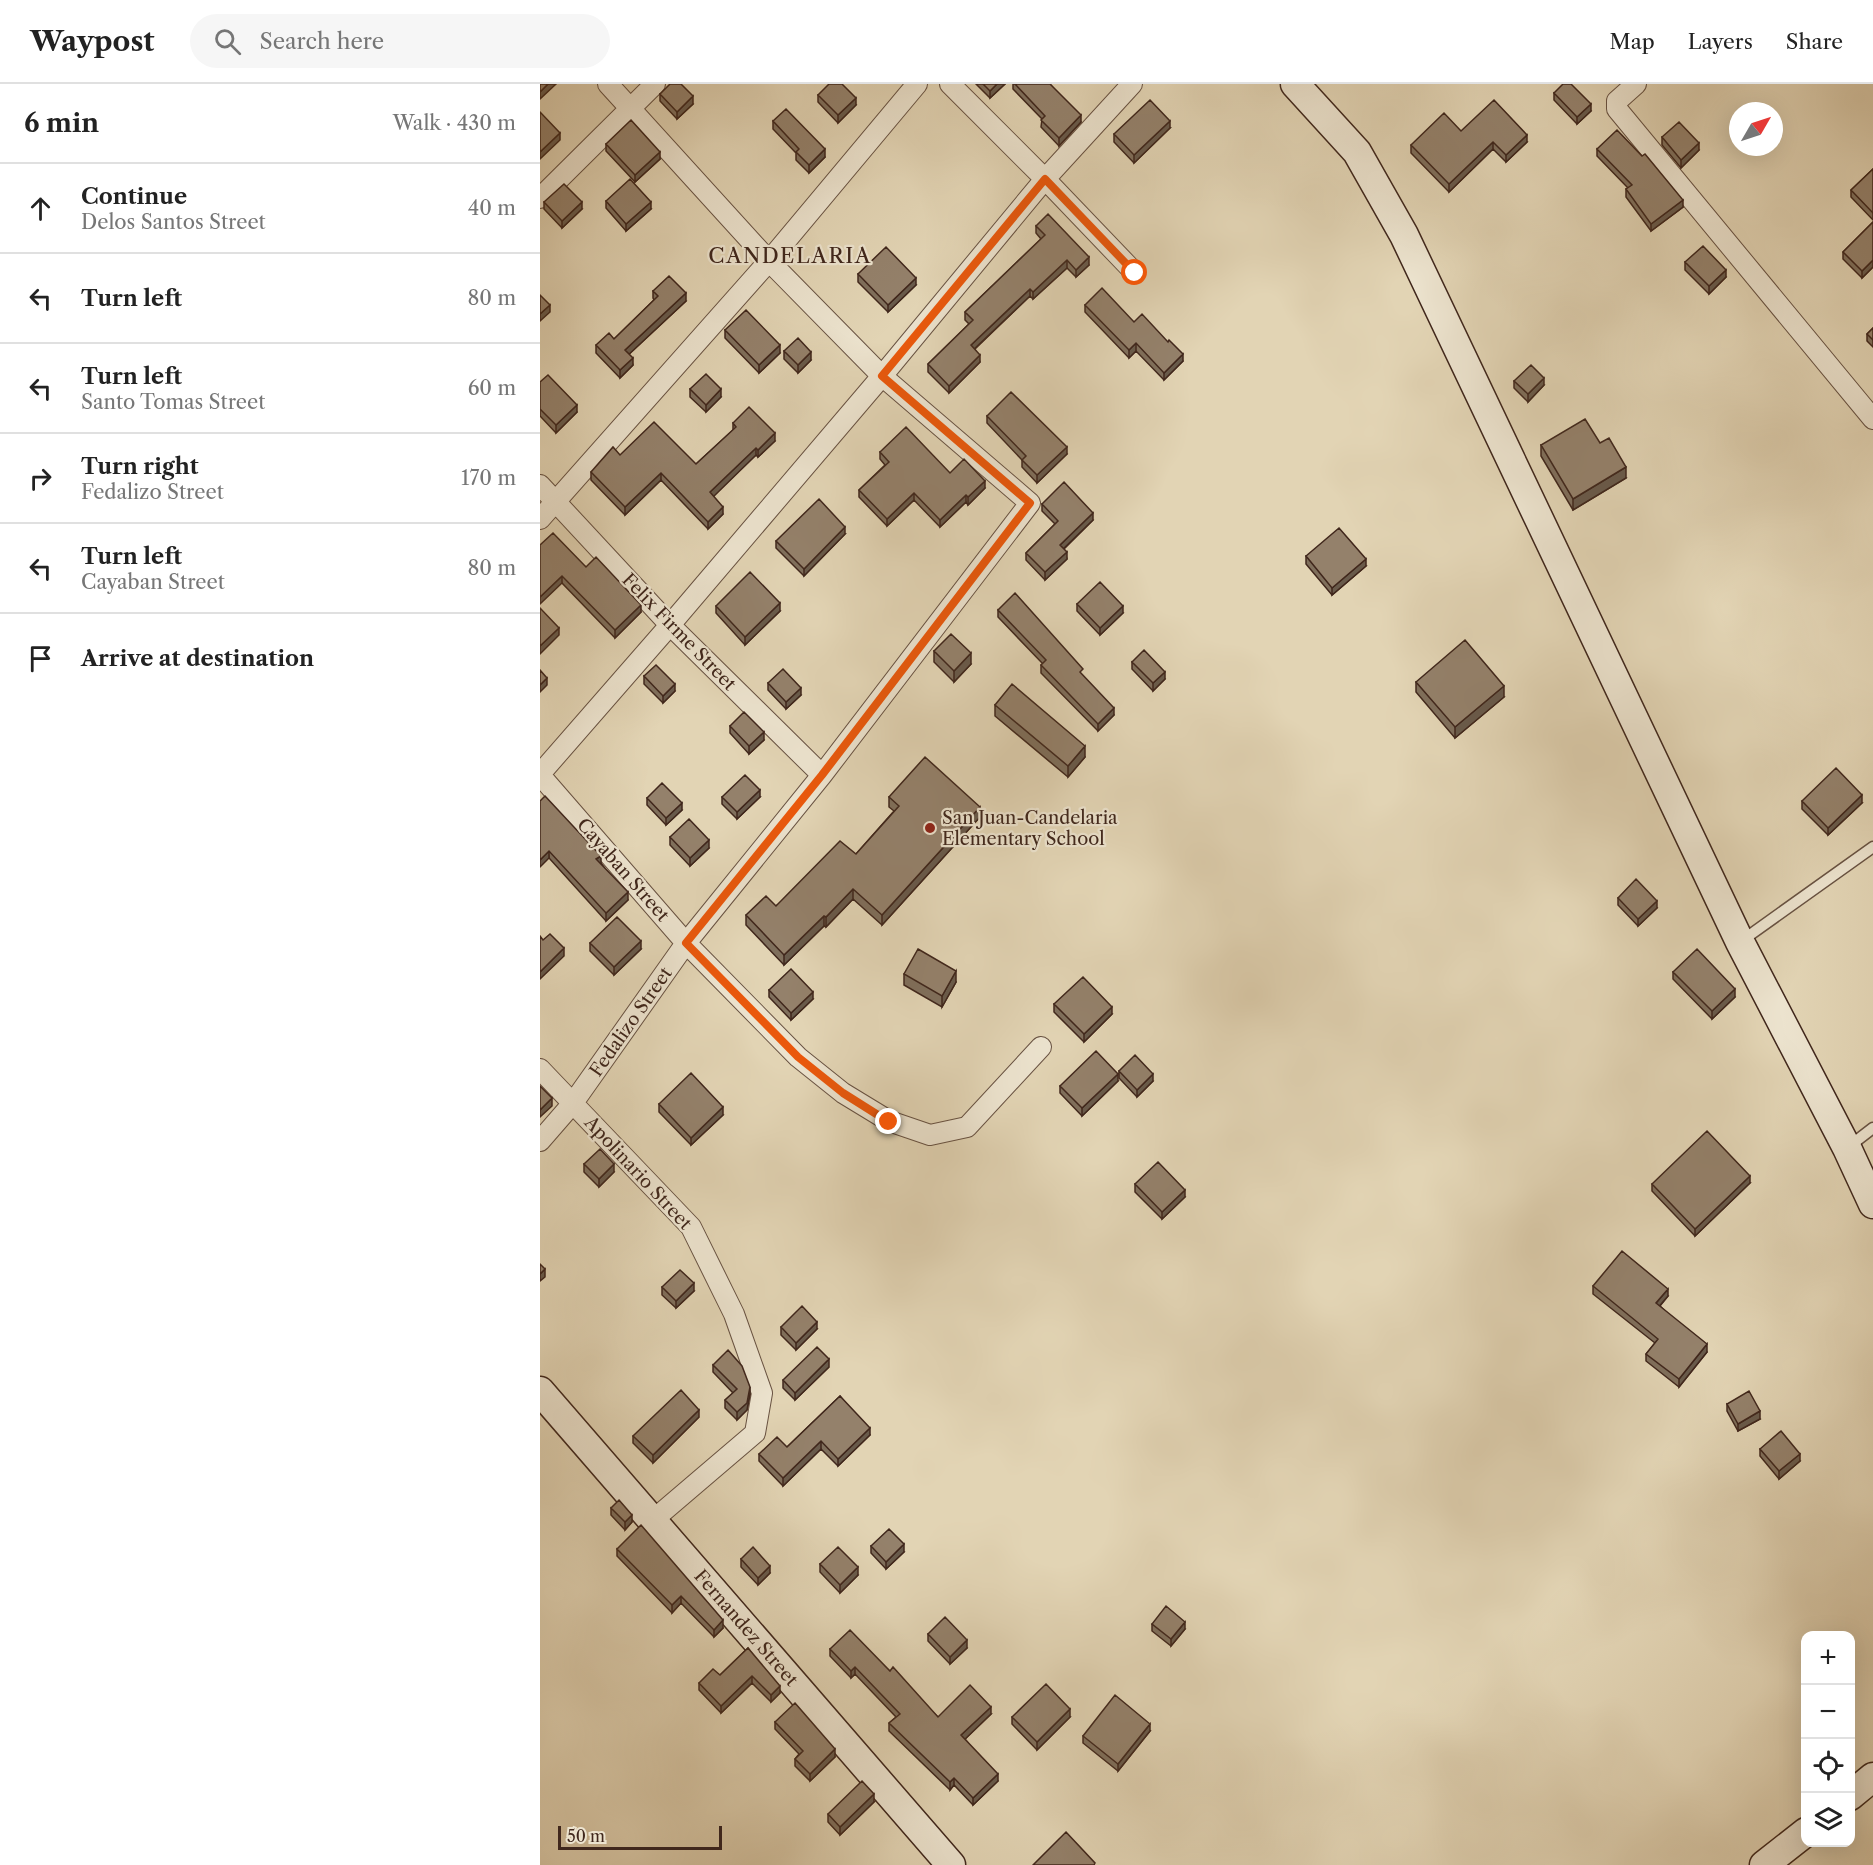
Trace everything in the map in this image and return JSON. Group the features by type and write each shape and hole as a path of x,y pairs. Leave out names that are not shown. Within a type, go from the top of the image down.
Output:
{"street":[{"path":"608,84 769,261 882,376"},
{"path":"540,198 655,84"},
{"path":"540,519 769,261 918,84"},
{"path":"950,84 1135,273"},
{"path":"540,775 882,376 1045,179 1131,84"},
{"path":"1295,84 1357,152 1404,235 1740,942 1847,1148 1873,1204"},
{"path":"1636,84 1617,101 1617,109 1873,419"},
{"name":"Fedalizo Street","path":"540,1141 573,1103 686,943 822,775 1030,503 882,376"},
{"name":"Felix Firme Street","path":"540,485 670,625 822,775"},
{"name":"Cayaban Street","path":"540,775 686,943 798,1057 834,1086 889,1122 930,1134 967,1127 1041,1047"},
{"name":"Apolinario Street","path":"540,1069 691,1227 734,1314 762,1393 755,1432 653,1520"},
{"name":"Fernandez Street","path":"540,1391 951,1865"},
{"path":"1854,1793 1873,1777"},
{"path":"1764,1865 1801,1836"}],"lane":[{"path":"1740,942 1873,847"},
{"path":"1847,1148 1873,1128"}],"building":[{"path":"540,84 548,84 540,92"},
{"path":"670,84 681,84 693,96 677,112 660,94"},
{"path":"829,84 842,84 856,98 838,115 818,95"},
{"path":"983,84 997,84 990,91"},
{"path":"1015,84 1050,84 1081,115 1059,138 1041,120 1045,116"},
{"path":"1563,84 1571,84 1591,104 1577,117 1554,93"},
{"path":"1150,100 1170,121 1134,155 1114,134"},
{"path":"1494,100 1527,135 1506,155 1493,142 1449,184 1411,145 1444,113 1461,131"},
{"path":"786,109 825,149 809,165 796,152 799,149 773,121"},
{"path":"540,112 560,133 540,152"},
{"path":"631,120 660,152 635,175 606,144"},
{"path":"1679,122 1699,143 1681,160 1662,137"},
{"path":"1617,130 1642,156 1645,154 1683,200 1651,224 1626,189 1632,185 1597,149"},
{"path":"1873,169 1873,213 1851,190"},
{"path":"630,179 651,202 626,224 606,201"},
{"path":"564,184 582,202 562,221 544,202"},
{"path":"1048,214 1089,257 1076,270 1067,260 1033,292 1030,289 971,345 980,355 949,386 928,364 973,320 965,312 1045,235 1036,226"},
{"path":"1873,222 1873,260 1862,271 1843,252"},
{"path":"1703,246 1726,270 1709,286 1685,262"},
{"path":"886,247 916,278 888,305 858,274"},
{"path":"669,276 686,293 625,350 633,358 620,370 596,345 609,333 614,339 658,296 653,291"},
{"path":"1102,288 1134,322 1142,314 1168,342 1169,340 1183,354 1164,373 1136,343 1129,350 1085,305"},
{"path":"540,295 550,305 540,314"},
{"path":"746,310 780,345 759,365 725,330"},
{"path":"1873,328 1873,340 1867,334"},
{"path":"798,338 811,352 798,365 784,351"},
{"path":"1531,365 1544,378 1528,394 1514,381"},
{"path":"706,374 721,389 706,405 690,389"},
{"path":"548,375 577,405 556,425 540,409 540,382"},
{"path":"1011,392 1067,447 1037,475 1022,460 1026,456 987,416"},
{"path":"749,407 775,433 710,492 723,507 708,522 661,473 625,507 591,472 613,447 620,455 654,422 696,464 736,427 733,423"},
{"path":"1585,419 1600,443 1609,438 1626,467 1573,499 1541,445"},
{"path":"906,427 950,473 964,459 985,481 968,497 966,495 940,520 914,493 887,519 859,490 889,462 880,452"},
{"path":"1064,482 1093,513 1060,545 1067,552 1045,572 1026,553 1058,521 1042,504"},
{"path":"819,499 845,527 804,569 776,541"},
{"path":"1339,528 1366,559 1332,588 1306,556"},
{"path":"553,533 586,567 596,557 641,605 615,630 562,576 540,597 540,545"},
{"path":"750,572 780,603 745,637 716,606"},
{"path":"1100,582 1123,606 1100,628 1077,604"},
{"path":"1015,593 1083,669 1080,672 1114,708 1098,724 1041,665 1046,660 998,610"},
{"path":"540,608 559,628 540,646"},
{"path":"951,634 971,653 954,671 934,651"},
{"path":"1465,640 1504,686 1455,727 1416,682"},
{"path":"1144,650 1165,672 1153,683 1132,662"},
{"path":"656,665 675,684 663,696 644,676"},
{"path":"783,669 801,688 786,702 768,683"},
{"path":"540,670 547,678 540,685"},
{"path":"1012,684 1085,746 1068,766 995,705"},
{"path":"744,712 764,732 749,746 730,726"},
{"path":"925,757 980,807 882,915 853,889 784,955 746,915 766,896 776,906 840,841 856,854 899,806 889,797"},
{"path":"1836,768 1862,795 1828,828 1802,801"},
{"path":"745,775 760,790 737,812 722,797"},
{"path":"662,783 682,803 666,818 647,798"},
{"path":"545,796 601,856 596,859 628,892 606,913 549,851 540,860 540,801"},
{"path":"689,819 709,840 690,858 670,837"},
{"path":"1636,879 1657,901 1638,919 1618,898"},
{"path":"617,917 641,941 614,967 590,943"},
{"path":"550,934 564,948 540,972 540,936 543,940"},
{"path":"918,949 956,971 942,996 904,974"},
{"path":"1697,949 1735,989 1712,1011 1673,972"},
{"path":"791,969 813,992 791,1013 769,990"},
{"path":"1083,977 1112,1007 1084,1034 1054,1004"},
{"path":"1096,1051 1118,1074 1082,1108 1060,1086"},
{"path":"1135,1055 1153,1074 1137,1090 1119,1071"},
{"path":"691,1073 723,1107 691,1138 659,1104"},
{"path":"540,1086 552,1098 540,1110"},
{"path":"1707,1131 1750,1176 1695,1229 1652,1184"},
{"path":"600,1149 614,1164 599,1179 584,1164"},
{"path":"1158,1162 1185,1190 1162,1212 1135,1184"},
{"path":"1622,1251 1668,1289 1656,1303 1707,1344 1679,1379 1646,1354 1658,1339 1593,1286"},
{"path":"540,1264 545,1269 540,1274"},
{"path":"680,1270 694,1283 676,1301 662,1287"},
{"path":"802,1306 817,1322 796,1343 781,1327"},
{"path":"817,1347 829,1359 795,1393 783,1380"},
{"path":"728,1350 742,1366 750,1387 747,1403 737,1412 725,1400 737,1389 713,1365"},
{"path":"681,1390 699,1410 653,1455 633,1436"},
{"path":"1749,1391 1760,1411 1738,1424 1727,1404"},
{"path":"840,1396 870,1428 838,1459 821,1441 783,1478 759,1454 777,1437 787,1447"},
{"path":"1781,1431 1800,1454 1779,1471 1760,1449"},
{"path":"619,1500 632,1515 625,1522 611,1508"},
{"path":"641,1525 723,1620 714,1630 681,1596 672,1605 617,1549"},
{"path":"889,1529 904,1544 886,1562 871,1546"},
{"path":"753,1547 770,1566 758,1578 741,1559"},
{"path":"838,1547 858,1567 840,1585 820,1564"},
{"path":"1166,1606 1185,1622 1171,1639 1152,1624"},
{"path":"945,1617 967,1640 950,1657 928,1634"},
{"path":"850,1630 890,1671 893,1667 938,1717 970,1685 991,1707 961,1735 998,1774 973,1798 954,1778 950,1782 889,1723 900,1714 855,1667 851,1671 830,1649"},
{"path":"748,1648 780,1686 771,1695 752,1676 721,1706 699,1683 713,1669 720,1675"},
{"path":"1046,1684 1070,1709 1037,1742 1012,1717"},
{"path":"1115,1695 1150,1724 1118,1764 1083,1736"},
{"path":"795,1703 835,1749 810,1774 795,1759 803,1751 775,1722"},
{"path":"862,1781 874,1794 840,1827 828,1814"},
{"path":"1066,1832 1095,1863 1094,1865 1033,1865"}],"place":[{"name":"San Juan-Candelaria Elementary School","path":"930,828"}],"district":[{"name":"CANDELARIA","path":"790,256"}],"route":[{"path":"889,1122 843,1093 798,1057 686,943 822,775 1030,503 882,376 1045,179 1135,273"}]}
